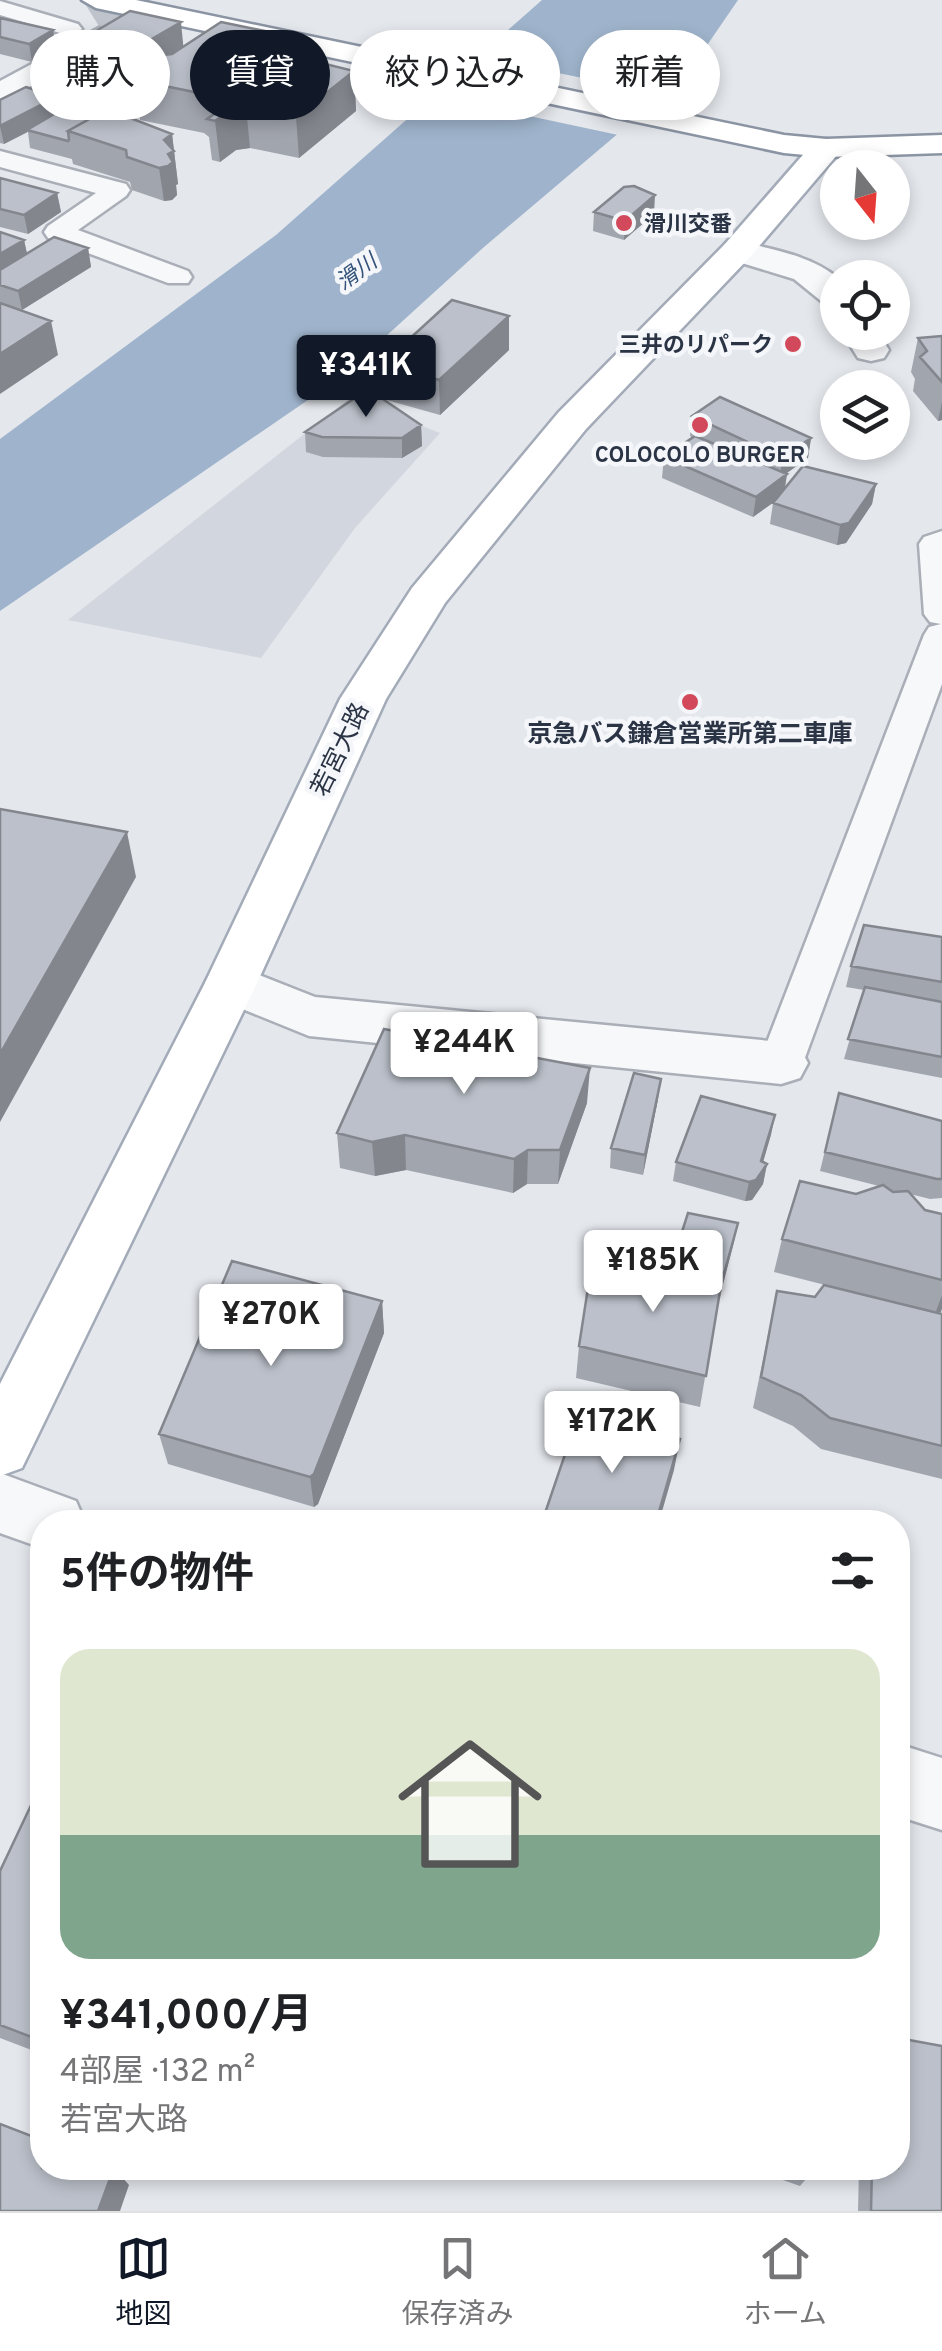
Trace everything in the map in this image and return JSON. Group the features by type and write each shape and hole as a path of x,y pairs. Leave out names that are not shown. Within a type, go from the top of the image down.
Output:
{"main road":[{"path":"89,20 447,74 784,144 826,148 942,144"},
{"name":"若宮大路","path":"0,1448 231,982 363,699 428,597 572,422 737,251 826,148"}],"street":[{"path":"8,89 89,20"},
{"path":"737,251 801,270 820,280"},
{"path":"231,982 309,1016 781,1064"},
{"path":"0,1503 30,1514"},
{"path":"910,1784 942,1794"}],"lane":[{"path":"0,8 89,20"},
{"path":"0,159 117,190 58,232 178,277"},
{"path":"942,542 936,544 942,614"},
{"path":"781,1064 942,635"}],"shaded area":[{"path":"350,398 440,433 355,528 261,658 68,620"}],"water":[{"name":"滑川","path":"542,0 738,0 717,30 580,30 580,120 634,120 484,247 340,378 0,611 0,439 276,235 406,120 560,120 560,30 508,30"}],"pier":[{"path":"560,73 580,77 580,120 642,120 623,136 548,120 560,120"}],"building":[{"path":"130,11 181,22 167,30 98,30"},
{"path":"0,18 53,30 30,30 29,44 0,37"},
{"path":"221,22 260,30 209,30"},
{"path":"190,42 190,91 170,87 172,54"},
{"path":"330,65 350,70 330,90"},
{"path":"30,88 30,110 0,126 0,100"},
{"path":"44,120 88,120 68,131 68,141 27,130"},
{"path":"88,120 136,120 172,134 164,140 174,151 168,154 173,162 159,168 127,157 126,150 68,131"},
{"path":"0,178 57,193 24,215 0,209"},
{"path":"634,186 655,195 625,221 594,212 624,187"},
{"path":"0,232 24,240 0,254"},
{"path":"54,237 88,248 18,291 0,285 0,270"},
{"path":"452,300 509,316 439,380 382,364"},
{"path":"0,303 51,321 0,354"},
{"path":"942,336 942,382 920,357 927,351 918,338"},
{"path":"368,389 421,425 402,438 322,437 305,432"},
{"path":"720,397 811,438 782,458 692,416"},
{"path":"695,436 787,474 756,497 664,457"},
{"path":"803,466 876,484 849,523 840,525 773,503"},
{"path":"0,809 127,832 0,1054"},
{"path":"864,925 942,937 942,982 851,966"},
{"path":"865,987 942,1002 942,1057 848,1039"},
{"path":"384,1029 590,1068 560,1150 528,1150 514,1159 405,1135 372,1142 337,1133"},
{"path":"634,1073 661,1079 645,1155 611,1148"},
{"path":"839,1093 942,1121 942,1179 825,1152"},
{"path":"701,1096 775,1115 761,1161 767,1164 756,1180 749,1182 676,1162"},
{"path":"800,1181 856,1194 883,1185 893,1192 908,1191 925,1210 942,1214 942,1280 782,1239"},
{"path":"688,1213 738,1223 722,1281 723,1273 672,1263"},
{"path":"232,1261 382,1301 310,1477 159,1434"},
{"path":"592,1262 665,1272 671,1263 723,1273 706,1376 579,1346"},
{"path":"824,1285 942,1314 942,1446 830,1418 801,1395 761,1377 777,1291 815,1297"},
{"path":"577,1419 680,1439 659,1510 546,1510"},
{"path":"30,1807 30,2036 0,2025 0,1871"},
{"path":"910,2040 942,2046 942,2211 871,2211 872,2180 910,2180"},
{"path":"0,2124 30,2135 30,2180 110,2180 98,2211 0,2211"}],"tunnel":[{"path":"92,15 116,0"}],"place":[{"name":"滑川交番","path":"624,223"},
{"name":"三井のリパーク","path":"793,344"},
{"name":"COLOCOLO BURGER","path":"700,425"},
{"name":"京急バス鎌倉営業所第二車庫","path":"690,702"}]}
